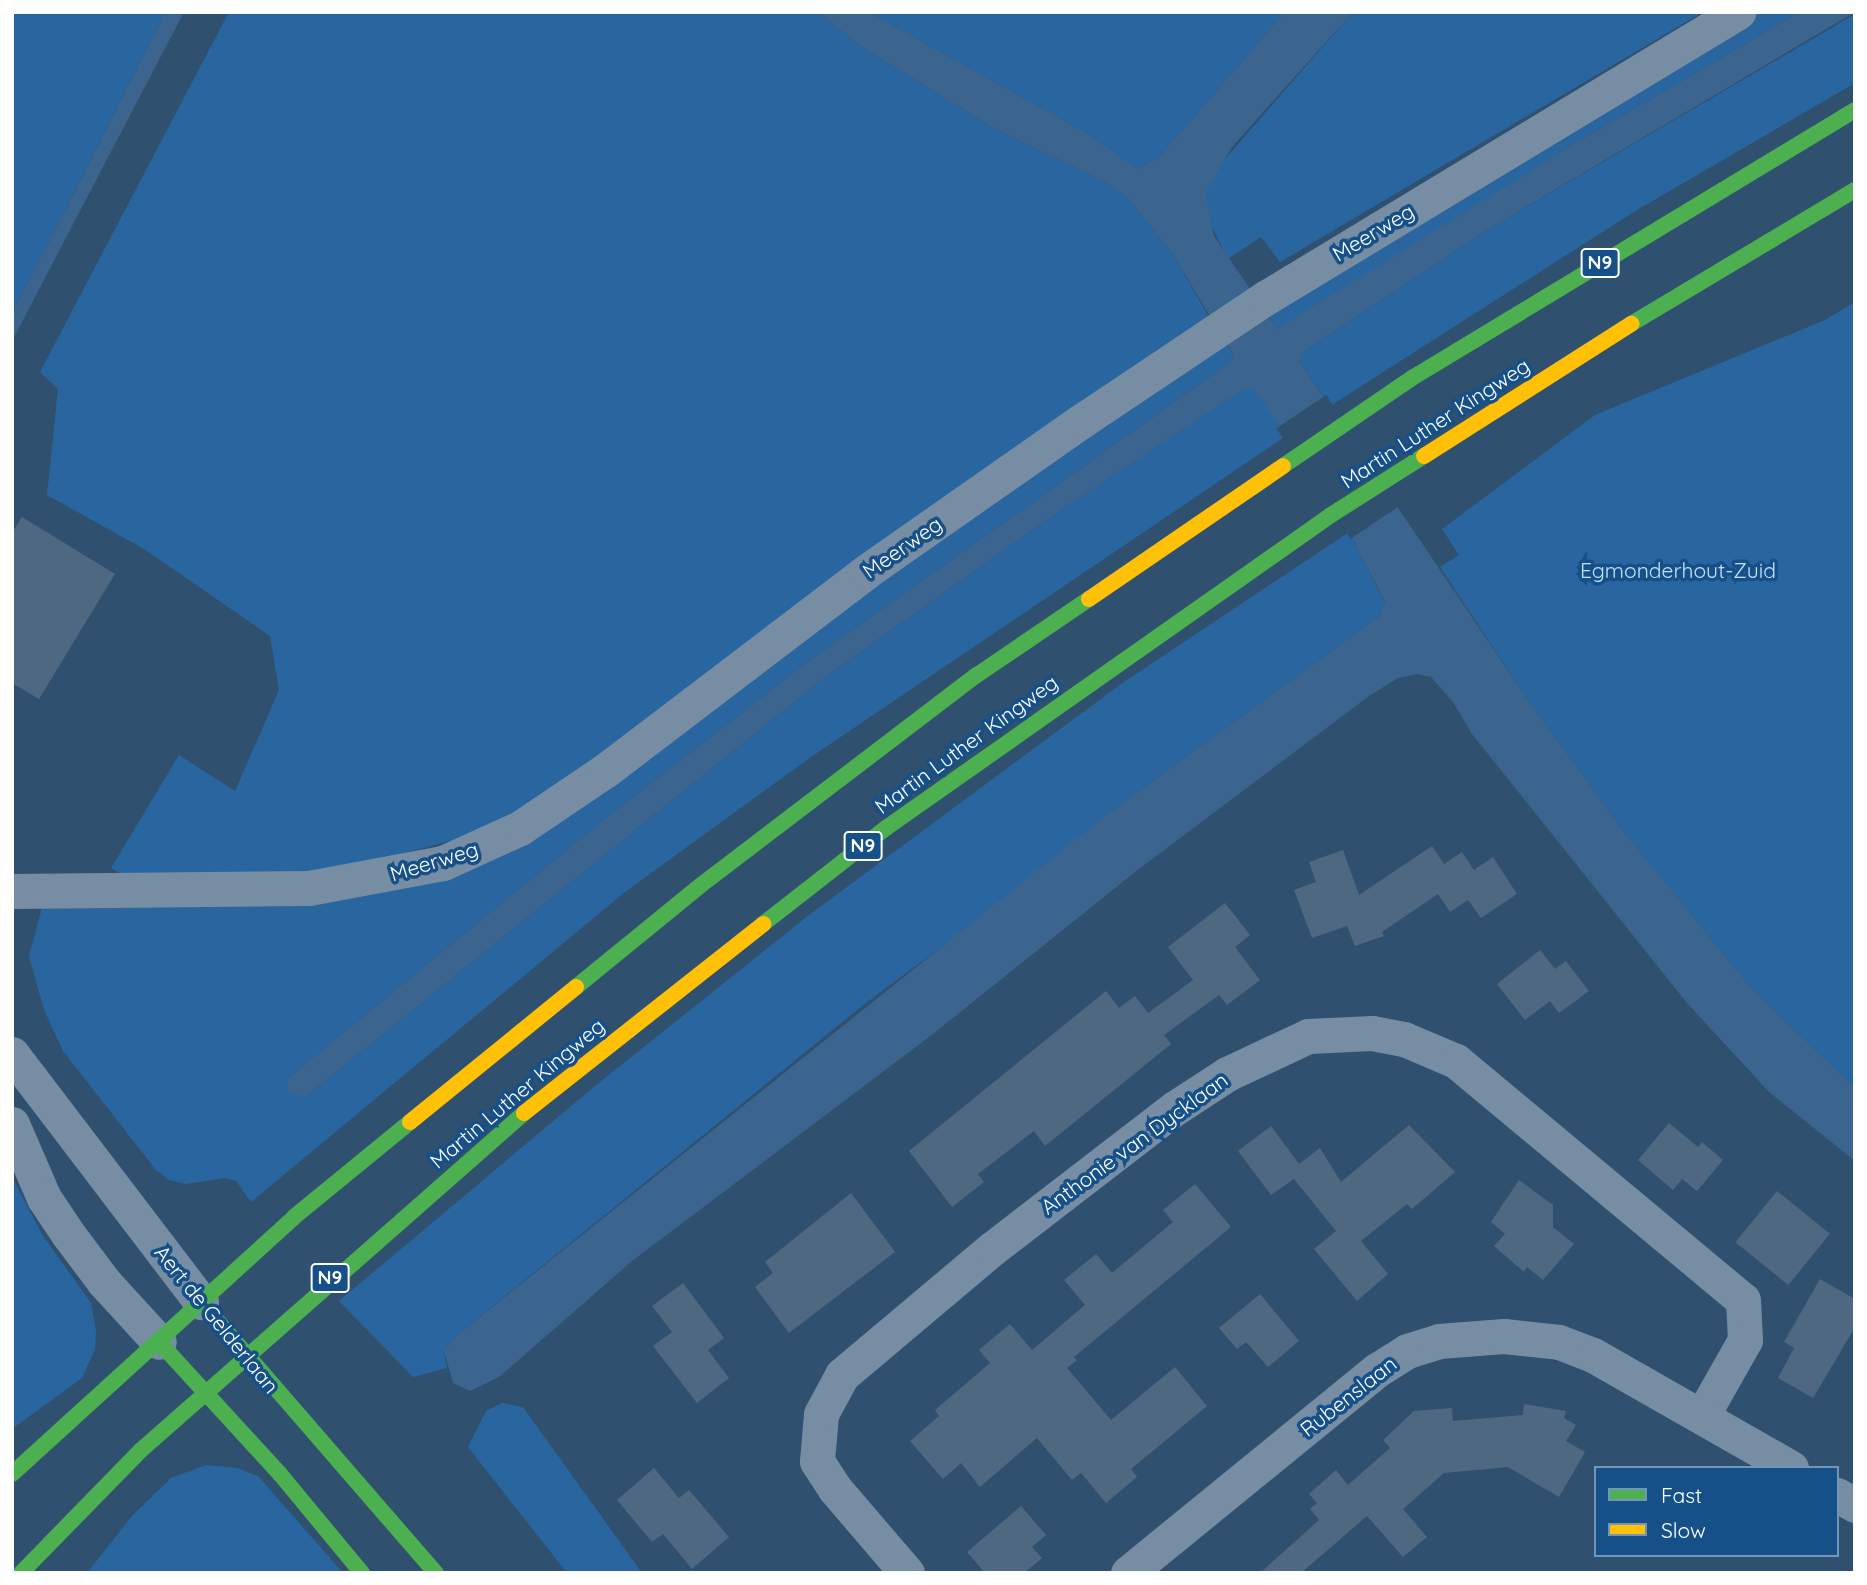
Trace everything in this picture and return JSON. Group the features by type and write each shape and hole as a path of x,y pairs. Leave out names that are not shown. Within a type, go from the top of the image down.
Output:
{"main road":[{"name":"Martin Luther Kingweg","path":"12,1474 286,1224 701,885 977,675 1348,420 1855,110"},
{"name":"Martin Luther Kingweg","path":"21,1573 140,1451 245,1354 565,1079 748,934 981,758 1387,478 1655,308 1855,190"},
{"name":"Aert de Gelderlaan","path":"201,1302 436,1573"},
{"path":"159,1342 280,1474 362,1573"}],"street":[{"name":"Meerweg","path":"12,891 309,888 403,873 481,848 561,804 867,571 1267,297 1738,12"},
{"name":"Anthonie van Dycklaan","path":"906,1573 835,1489 817,1461 821,1414 842,1375 993,1248 1175,1108 1227,1074 1307,1037 1372,1033 1404,1039 1456,1061 1743,1300 1745,1340 1702,1416"},
{"name":"Aert de Gelderlaan","path":"12,1054 201,1302"},
{"path":"12,1124 44,1198 68,1234 104,1282 159,1342"},
{"name":"Rubenslaan","path":"1128,1573 1377,1370 1407,1351 1439,1341 1504,1336 1559,1342 1593,1355 1788,1466"},
{"path":"1839,1496 1855,1505"}],"green space":[{"path":"12,12 166,12 12,314"},
{"path":"229,12 819,12 857,44 992,127 1105,182 1129,199 1173,255 1209,317 536,802 454,840 347,868 277,874 123,875 111,868 179,755 235,791 279,690 270,636 144,549 47,495 58,389 40,372"},
{"path":"869,12 1285,12 1157,159 1138,169 1090,135"},
{"path":"1353,12 1703,12 1280,262 1261,237 1228,259 1207,217 1205,193 1212,174"},
{"path":"1760,12 1800,12 1579,141 1288,326 1277,329 1269,317 1290,299"},
{"path":"1855,14 1855,83 1637,210 1330,406 1299,361 1304,351 1487,230"},
{"name":"Egmonderhout-Zuid","path":"1855,302 1855,1088 1752,989 1621,828 1521,690 1440,567 1459,555 1442,529 1595,415 1825,320"},
{"path":"1226,344 1233,354 1231,362 806,663 596,826 288,1078 305,1097 825,677 1065,507 1240,390 1254,387 1286,436 811,757 625,892 251,1202 236,1181 225,1178 186,1184 169,1180 156,1170 63,1051 44,1010 29,956 43,904 395,889 928,546"},
{"path":"1349,532 1385,603 1381,615 1106,815 1019,889 862,1006 456,1336 444,1351 447,1368 413,1377 339,1301 595,1086 809,915 1121,684"},
{"path":"12,1177 43,1236 91,1303 96,1331 95,1349 82,1378 12,1429"},
{"path":"502,1403 523,1407 642,1573 567,1573 468,1447 486,1411"},
{"path":"206,1465 237,1468 258,1476 343,1573 87,1573 132,1516 171,1478"}],"shaded area":[{"path":"166,12 184,12 12,341 12,314"},
{"path":"819,12 869,12 1090,135 1138,169 1157,159 1285,12 1353,12 1232,147 1205,193 1214,236 1277,329 1579,141 1800,12 1855,12 1487,230 1304,351 1299,361 1521,690 1621,828 1752,989 1855,1088 1855,1161 1769,1092 1687,1003 1472,734 1453,702 1431,677 1417,674 1398,678 1369,696 1135,872 933,1034 632,1261 499,1377 470,1391 453,1383 444,1351 456,1336 1106,815 1381,615 1385,602 1349,532 1254,388 1240,391 1065,507 825,677 305,1097 288,1092 288,1078 596,826 806,663 1231,362 1233,354 1173,255 1129,199 1105,182 992,127 857,44"}],"pier":[{"path":"1326,395 1400,505 1351,539 1276,429"},
{"path":"12,1503 15,1504 81,1573 12,1573"}],"building":[{"path":"22,517 115,574 39,699 12,683 12,533"},
{"path":"1432,846 1444,864 1462,852 1474,870 1493,857 1517,894 1481,918 1468,900 1450,912 1438,894 1382,932 1384,936 1355,946 1347,926 1312,938 1294,890 1316,882 1309,862 1343,850 1359,895"},
{"path":"1225,903 1250,935 1235,947 1260,980 1227,1005 1219,995 1164,1035 1171,1044 1045,1146 1034,1131 978,1174 984,1182 952,1207 909,1151 1106,991 1119,1008 1135,996 1148,1013 1193,980 1168,947"},
{"path":"1540,950 1555,969 1566,961 1589,991 1559,1013 1550,1001 1525,1020 1497,984"},
{"path":"1669,1123 1698,1147 1702,1142 1723,1160 1697,1191 1682,1179 1673,1190 1638,1160"},
{"path":"1409,1125 1455,1172 1412,1209 1407,1204 1361,1241 1388,1274 1357,1301 1314,1249 1336,1231 1294,1179 1271,1195 1238,1151 1271,1126 1299,1164 1320,1148 1341,1182"},
{"path":"1519,1180 1553,1205 1553,1227 1574,1244 1543,1280 1527,1267 1524,1272 1494,1246 1505,1234 1491,1222"},
{"path":"1195,1184 1231,1227 1074,1357 1077,1360 1067,1368 1111,1420 1175,1367 1207,1406 1131,1469 1137,1477 1106,1503 1081,1473 1072,1480 1037,1438 980,1487 961,1463 943,1479 910,1441 939,1416 935,1410 990,1363 979,1350 1010,1324 1032,1350 1085,1305 1064,1280 1096,1254 1112,1273 1173,1222 1163,1210"},
{"path":"1777,1191 1830,1234 1788,1285 1735,1242"},
{"path":"851,1193 895,1252 789,1333 755,1287 773,1273 765,1262"},
{"path":"1820,1279 1855,1299 1855,1327 1813,1398 1778,1378 1794,1348 1784,1342"},
{"path":"683,1283 724,1338 708,1350 729,1378 697,1403 653,1346 672,1332 652,1306"},
{"path":"1260,1294 1299,1341 1268,1367 1246,1342 1237,1349 1219,1328"},
{"path":"1524,1404 1566,1411 1564,1418 1576,1425 1566,1441 1585,1452 1559,1497 1508,1467 1444,1473 1403,1509 1427,1537 1403,1557 1367,1516 1301,1573 1260,1573 1319,1520 1310,1509 1317,1503 1309,1494 1336,1470 1348,1485 1390,1448 1383,1440 1414,1411 1452,1408 1453,1421 1523,1415"},
{"path":"654,1468 679,1498 689,1490 729,1537 692,1569 663,1534 652,1542 617,1500"},
{"path":"1021,1506 1046,1535 1032,1547 1042,1558 1024,1573 985,1573 967,1552"}],"traffic: fast":[{"path":"1283,466 1412,378 1855,110"},
{"path":"1631,324 1855,190"},
{"path":"763,924 886,828 1331,515 1424,456"},
{"path":"576,987 701,885 977,675 1089,599"},
{"path":"21,1573 140,1451 524,1113"},
{"path":"12,1474 294,1217 410,1122"},
{"path":"201,1302 436,1573"},
{"path":"159,1342 280,1474 362,1573"}],"traffic: slow":[{"path":"1424,456 1631,324"},
{"path":"1089,599 1283,466"},
{"path":"524,1113 763,924"},
{"path":"410,1122 576,987"}]}
